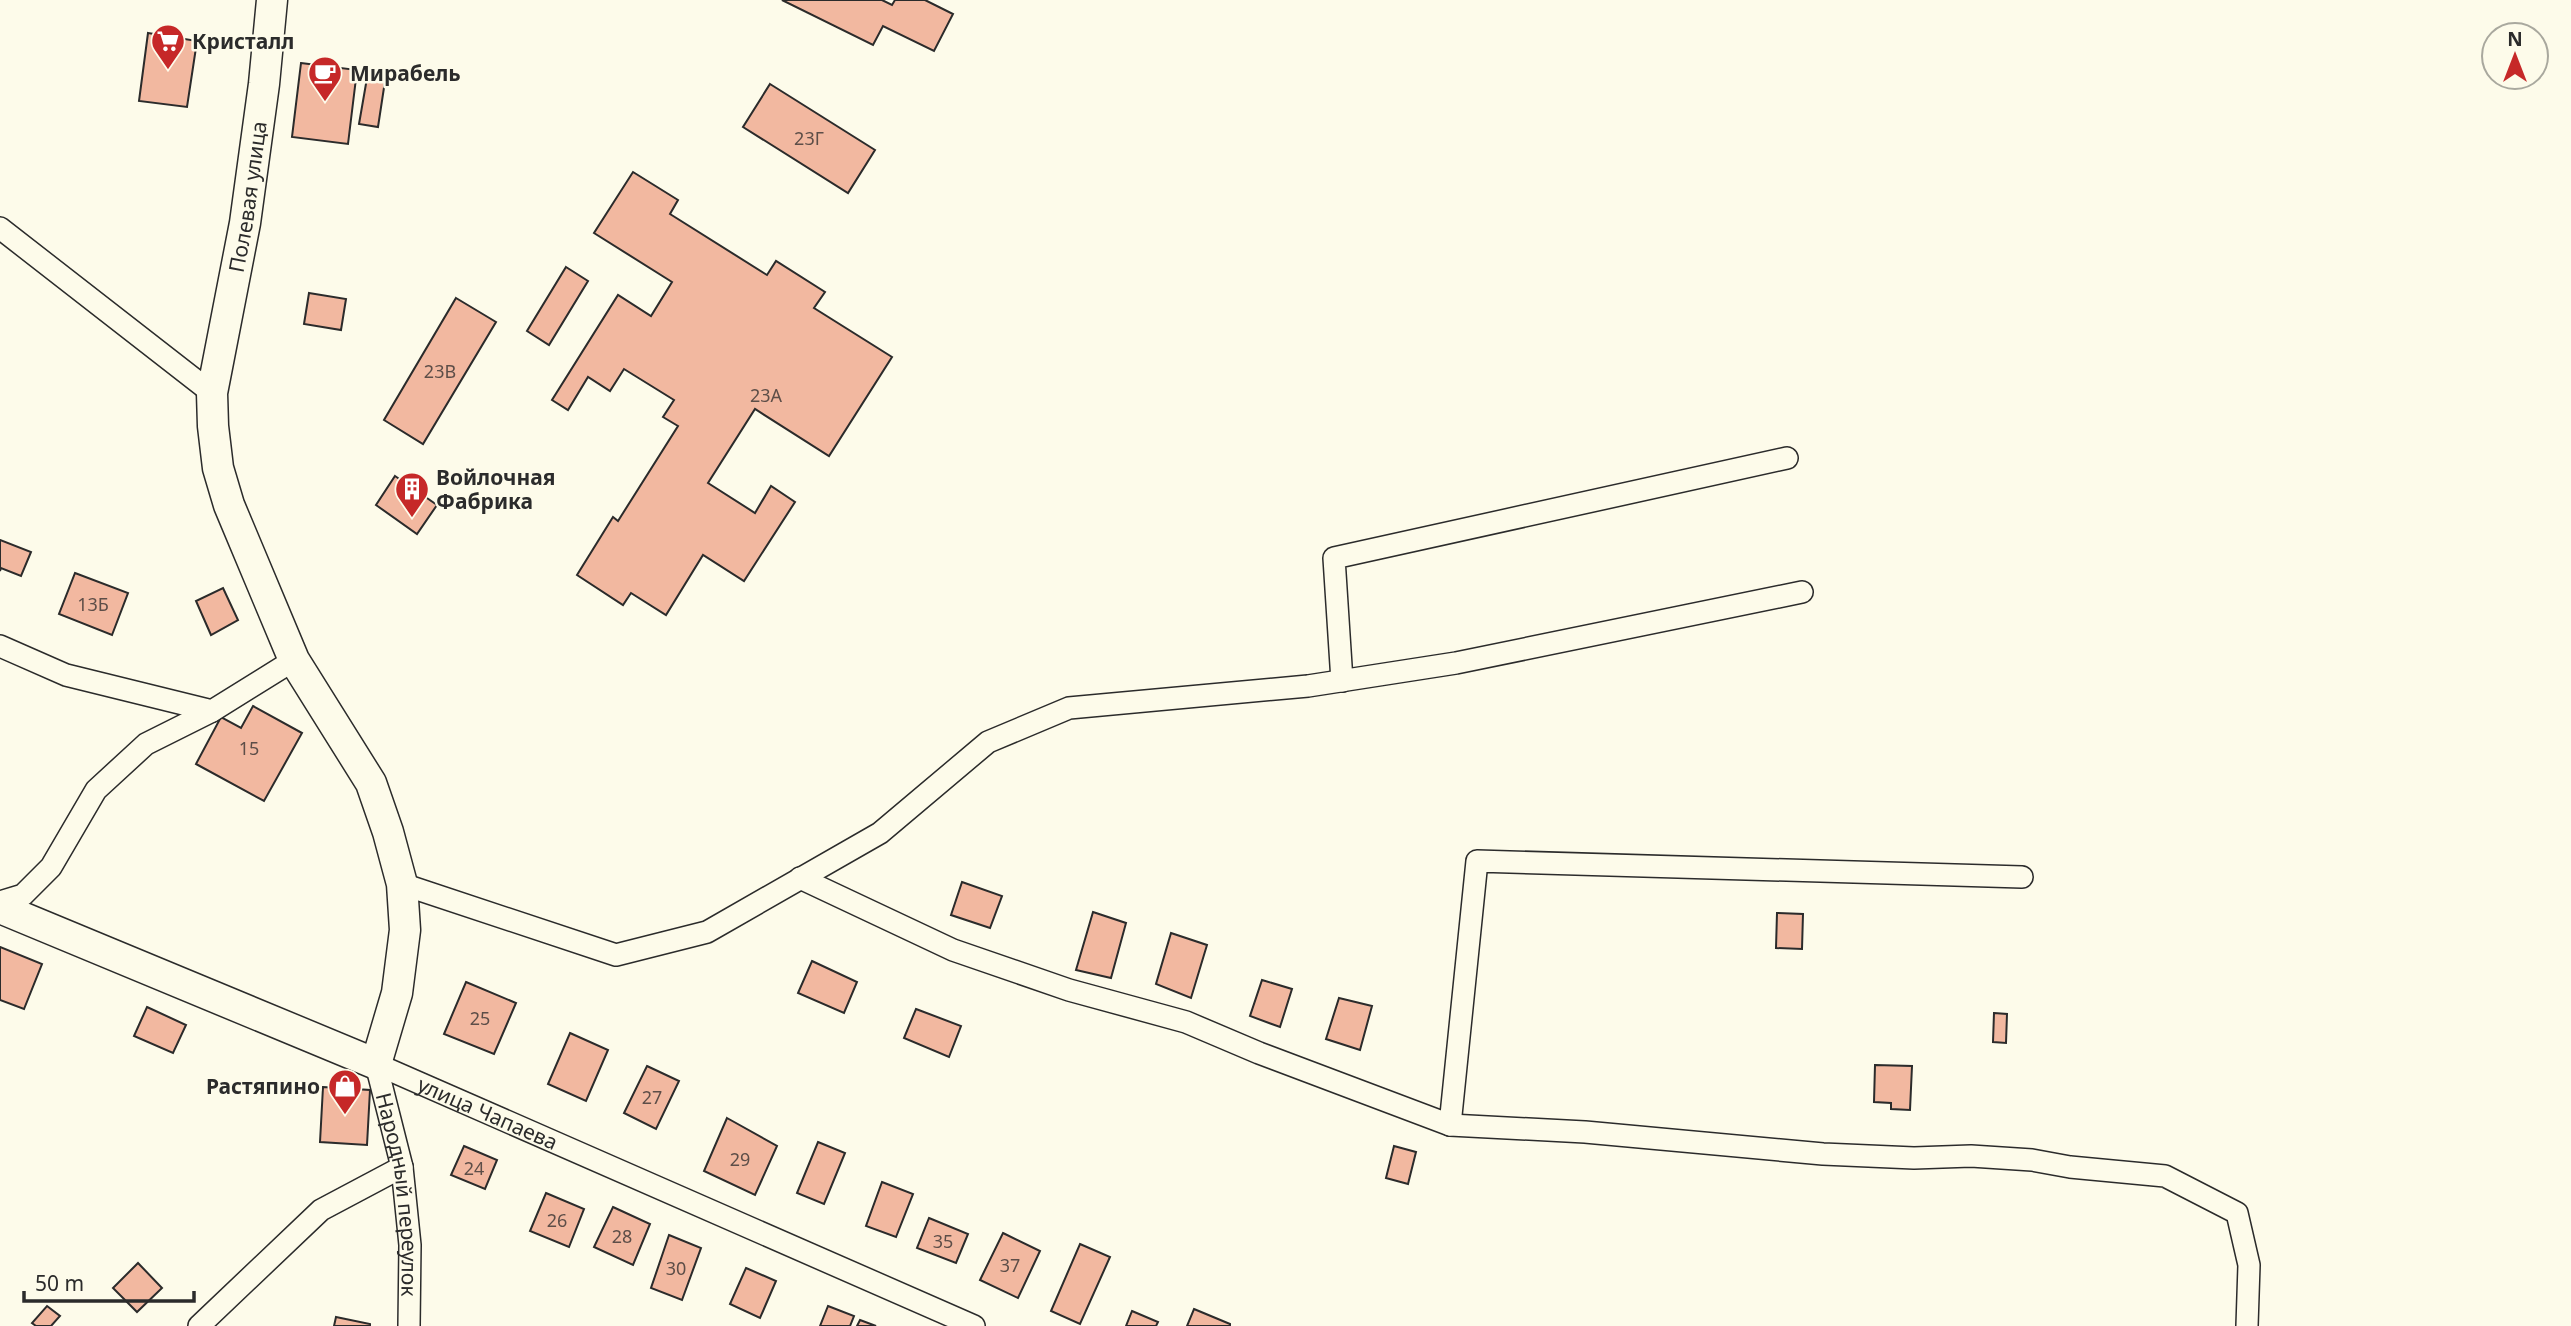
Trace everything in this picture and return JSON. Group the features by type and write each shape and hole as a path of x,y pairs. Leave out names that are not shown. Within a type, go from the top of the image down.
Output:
{"street":[{"name":"Полевая улица","path":"272,0 264,84 245,223 212,393 218,468 229,505 294,660 371,783 402,884 405,930 397,993 376,1064"},
{"path":"0,228 212,393"},
{"path":"1342,681 1334,558 1787,458"},
{"path":"402,884 616,955 707,932 880,832 988,742 1069,708 1342,681 1455,663 1802,592"},
{"path":"0,646 66,675 212,711"},
{"path":"0,902 23,895 51,867 96,790 146,744 212,711 294,660"},
{"path":"1450,1125 1477,861 2022,877"},
{"path":"800,878 953,950 1069,990 1186,1022 1259,1053 1450,1125 1585,1132 1822,1154 2032,1160 2070,1167 2165,1176 2237,1213 2249,1265 2247,1326"},
{"name":"улица Чапаева","path":"0,908 376,1064 974,1326"},
{"name":"Народный переулок","path":"376,1064 402,1167 410,1245 409,1326"},
{"path":"199,1326 321,1210 402,1167"}],"building":[{"path":"782,0 882,0 892,5 895,0 925,0 953,14 934,51 883,26 873,45"},
{"name":"Кристалл","path":"148,33 197,41 187,107 139,101"},
{"name":"Мирабель","path":"301,63 357,70 348,144 292,137"},
{"path":"367,78 385,81 378,127 359,124"},
{"path":"770,84 875,150 848,193 743,127"},
{"path":"633,172 678,200 670,214 767,275 776,261 825,292 814,308 892,357 829,456 755,409 708,483 755,513 771,486 795,502 744,581 703,555 666,615 631,593 623,605 577,575 613,517 618,521 678,426 663,417 674,400 624,369 610,391 588,377 568,410 552,400 618,295 651,316 672,282 594,233"},
{"path":"566,267 588,281 549,345 527,331"},
{"path":"309,293 346,299 341,330 304,324"},
{"path":"456,298 496,322 423,444 384,420"},
{"name":"Войлочная Фабрика","path":"395,476 437,505 417,534 376,505"},
{"path":"0,540 31,552 21,576 1,568 0,571"},
{"path":"75,573 128,593 112,635 59,614"},
{"path":"223,588 238,620 211,635 196,601"},
{"path":"253,706 302,733 264,801 196,764 221,717 241,728"},
{"path":"962,882 1002,896 990,928 951,915"},
{"path":"1093,912 1126,923 1111,978 1076,970"},
{"path":"1777,913 1803,914 1802,949 1776,948"},
{"path":"1171,933 1207,945 1191,998 1156,984"},
{"path":"0,947 42,964 24,1009 0,1000"},
{"path":"812,961 857,982 844,1013 798,993"},
{"path":"1262,980 1292,989 1280,1027 1250,1016"},
{"path":"466,982 516,1003 494,1054 444,1034"},
{"path":"1339,998 1372,1006 1360,1050 1326,1039"},
{"path":"147,1007 186,1025 173,1053 134,1036"},
{"path":"916,1009 961,1026 949,1057 904,1038"},
{"path":"1994,1013 2007,1014 2006,1043 1993,1042"},
{"path":"570,1033 608,1050 586,1101 548,1084"},
{"path":"1875,1065 1912,1066 1910,1110 1891,1109 1891,1103 1874,1102"},
{"path":"647,1066 679,1081 656,1129 624,1113"},
{"name":"Растяпино","path":"323,1087 370,1090 367,1145 320,1142"},
{"path":"727,1118 777,1146 755,1195 704,1171"},
{"path":"818,1142 845,1153 824,1204 797,1193"},
{"path":"464,1146 497,1160 485,1189 451,1175"},
{"path":"1394,1146 1416,1152 1408,1184 1386,1178"},
{"path":"882,1182 913,1194 896,1237 866,1226"},
{"path":"546,1193 584,1209 569,1247 530,1231"},
{"path":"613,1207 650,1224 633,1265 594,1247"},
{"path":"929,1218 968,1234 956,1263 917,1248"},
{"path":"1003,1233 1040,1251 1018,1298 980,1280"},
{"path":"669,1235 701,1248 682,1300 651,1288"},
{"path":"1080,1244 1110,1257 1080,1324 1051,1311"},
{"path":"138,1263 162,1288 137,1312 113,1288"},
{"path":"746,1268 776,1281 760,1318 730,1304"},
{"path":"47,1306 60,1316 51,1326 36,1326 32,1323"},
{"path":"828,1306 854,1316 850,1326 820,1326"},
{"path":"1194,1309 1230,1324 1230,1326 1187,1326"},
{"path":"1132,1311 1158,1322 1156,1326 1126,1326"},
{"path":"336,1317 370,1324 370,1326 334,1326"},
{"path":"860,1320 876,1326 857,1326"}],"place":[{"name":"Кристалл","path":"168,71"},
{"name":"Мирабель","path":"325,103"},
{"name":"Войлочная Фабрика","path":"412,519"},
{"name":"Растяпино","path":"345,1116"}]}
